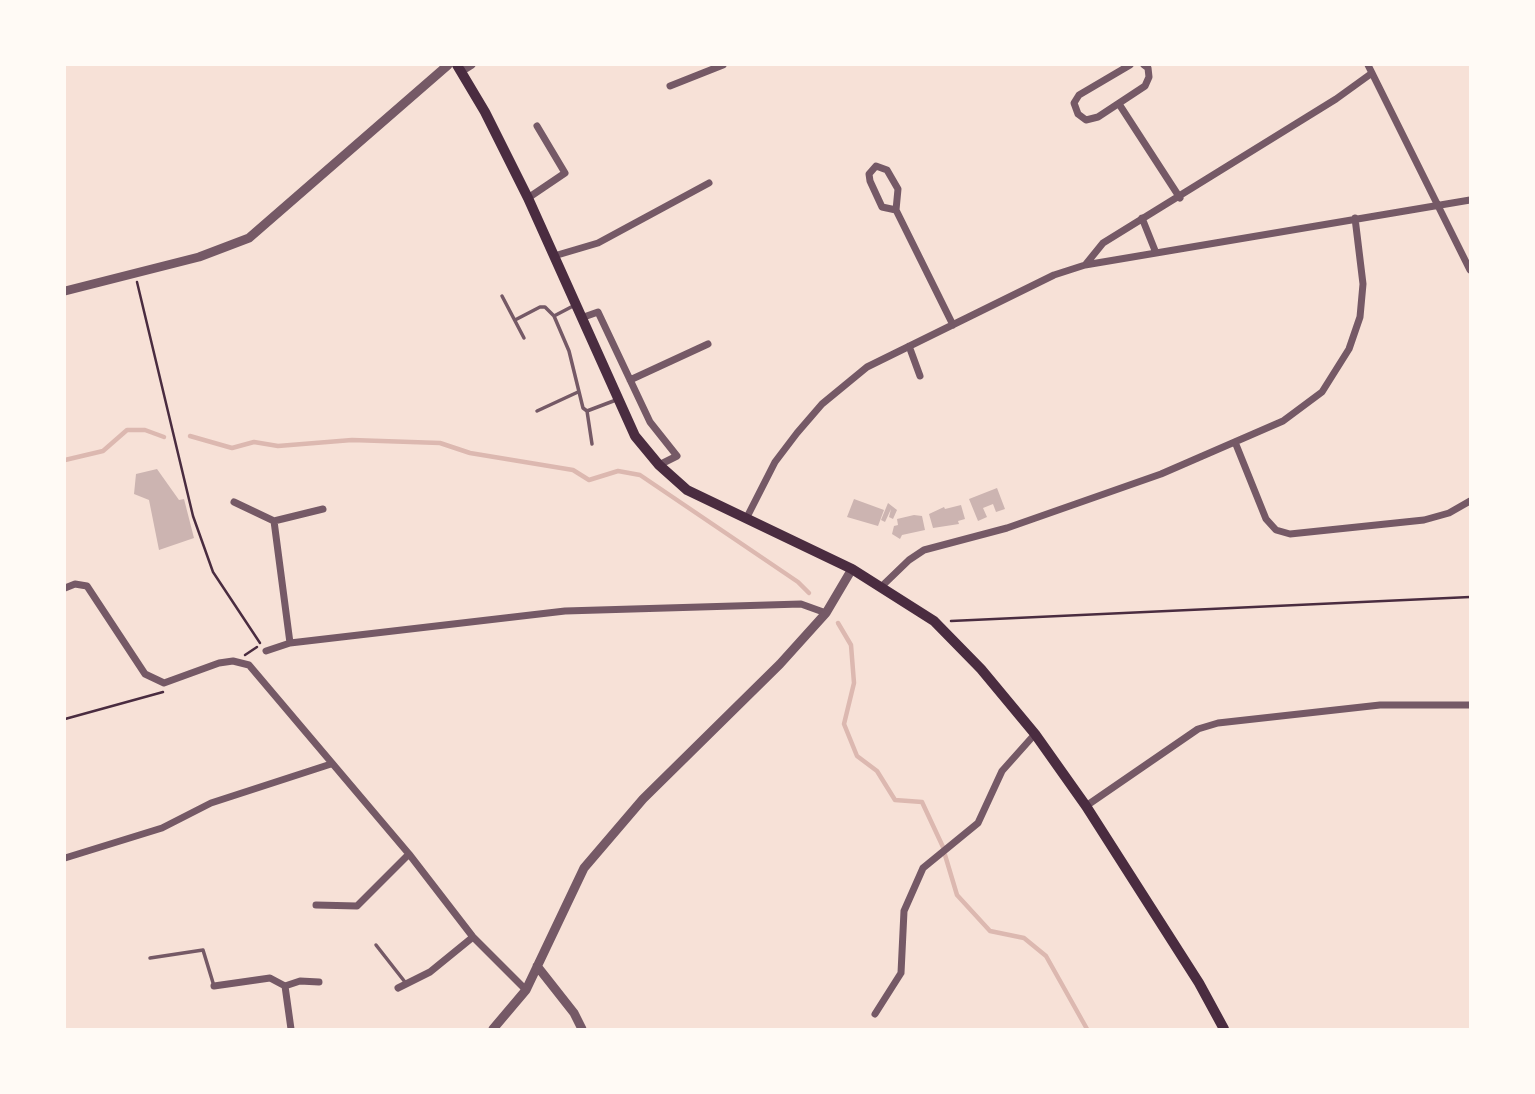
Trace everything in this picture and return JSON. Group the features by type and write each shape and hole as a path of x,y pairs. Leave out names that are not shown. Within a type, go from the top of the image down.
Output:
{"main road":[{"path":"459,69 528,198 635,436 659,465 687,490 852,569 934,621 981,668 1035,734 1086,806 1199,982 1224,1029"}],"street":[{"path":"65,291 199,257 248,238 448,65"},
{"path":"459,69 472,65"},
{"path":"670,86 723,65"},
{"path":"1130,65 1079,95 1074,103 1078,114 1086,120 1098,117 1145,86 1149,77 1148,68 1144,65"},
{"path":"1368,65 1470,270"},
{"path":"1085,265 1103,243 1180,198 1372,73"},
{"path":"1119,104 1180,198"},
{"path":"528,198 565,173 537,126"},
{"path":"895,211 882,207 870,181 869,174 876,166 887,170 898,189 895,211 953,325"},
{"path":"554,256 598,243 709,183"},
{"path":"746,519 775,462 822,404 867,367 1054,275 1085,265 1470,201"},
{"path":"1142,218 1156,253"},
{"path":"881,587 909,560 924,550 1007,527 1148,479 1283,421 1322,392 1349,349 1360,317 1363,284 1355,218"},
{"path":"581,318 598,312 650,422 677,456 659,465"},
{"path":"630,380 708,344"},
{"path":"909,346 920,376"},
{"path":"1236,442 1266,519 1276,530 1290,534 1424,520 1449,513 1470,502"},
{"path":"234,502 274,521 323,509"},
{"path":"274,521 290,643"},
{"path":"493,1029 526,990 584,868 643,799 778,666 826,613 852,569"},
{"path":"65,587 75,584 87,586 145,674 164,683 219,663 236,661 249,666 409,854 473,937 526,990"},
{"path":"266,652 290,643 565,611 802,604 826,613"},
{"path":"1086,806 1198,729 1218,723 1380,705 1470,705"},
{"path":"876,1014 901,973 904,911 923,868 978,823 1002,771 1035,734"},
{"path":"65,858 162,828 211,803 331,764"},
{"path":"316,905 357,906 409,854"},
{"path":"398,988 430,972 473,937"},
{"path":"537,966 574,1013 582,1029"},
{"path":"214,986 270,978 285,986 300,981 319,982"},
{"path":"285,986 291,1029"}],"lane":[{"path":"502,296 524,338"},
{"path":"554,316 576,305"},
{"path":"514,320 540,307 545,307 554,316 569,351 578,392 587,411 592,444"},
{"path":"537,411 578,392"},
{"path":"587,411 618,399"},
{"path":"376,945 406,984"},
{"path":"150,958 203,950 214,986"}],"path":[{"path":"135,273 193,516 212,572 266,652"},
{"path":"934,621 1470,597"},
{"path":"236,661 260,644 266,652"},
{"path":"65,719 170,690 164,683"}],"building":[{"path":"157,469 179,500 184,499 194,538 159,550 149,500 134,494 136,474"},
{"path":"997,488 1005,509 996,512 993,504 983,508 987,517 978,521 969,499"},
{"path":"854,499 884,510 878,526 847,517"},
{"path":"888,503 897,510 893,519 889,517 891,509 885,522 881,520"},
{"path":"961,505 965,519 958,521 959,524 933,528 929,514 944,507 945,509"},
{"path":"922,516 925,530 902,535 900,539 892,534 894,526 898,525 897,519"}],"waterway":[{"path":"65,460 103,451 127,430 145,430 164,437"},
{"path":"190,436 232,448 254,442 278,446 352,440 440,443 470,453 573,470 589,480 618,471 640,475 798,582 809,593"},
{"path":"838,623 851,645 854,683 844,724 857,756 877,771 895,800 922,802 943,847"},
{"path":"945,855 957,895 990,931 1024,938 1046,956 1087,1029"}]}
